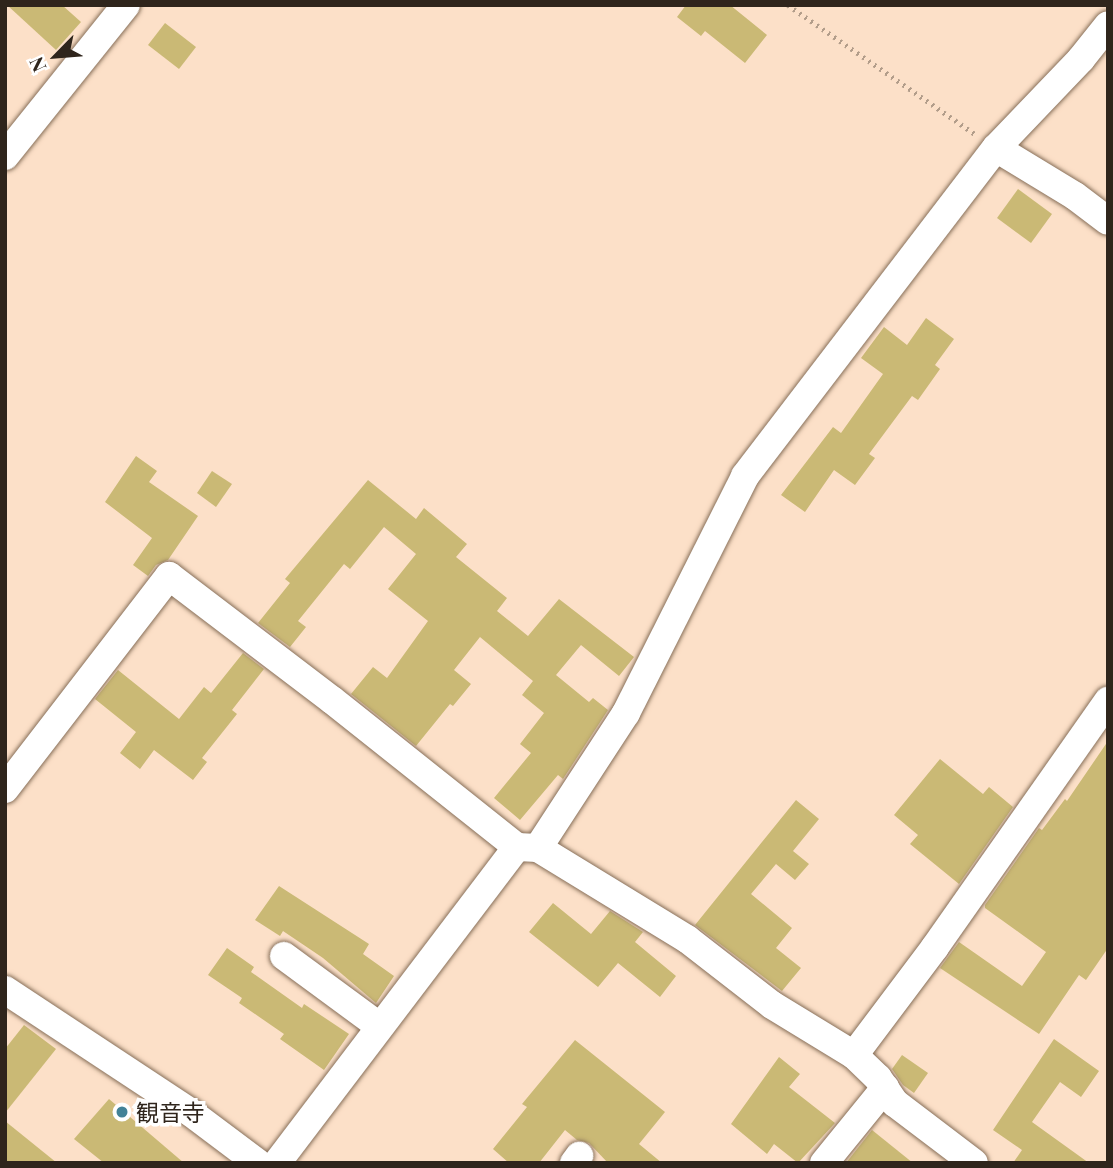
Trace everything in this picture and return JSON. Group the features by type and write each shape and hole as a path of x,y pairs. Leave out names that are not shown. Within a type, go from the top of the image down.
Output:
{"street":[{"path":"5,156 121,7"},
{"path":"277,1163 379,1026 528,847 626,713 745,477 996,148 1081,59 1108,25"},
{"path":"996,148 1075,196 1108,221"},
{"path":"5,789 169,576 528,847 687,939 772,1005 854,1055 885,1088 895,1103 974,1163"},
{"path":"854,1055 935,947 1108,701"},
{"path":"284,956 379,1026"},
{"path":"5,990 190,1112 258,1163"},
{"path":"824,1163 885,1088"}],"path":[{"path":"788,5 996,148"}],"building":[{"path":"7,5 62,5 81,22 56,50"},
{"path":"686,5 730,5 767,35 745,63 705,31 701,36 677,17"},
{"path":"165,23 196,47 179,69 148,45"},
{"path":"1018,189 1052,214 1031,243 997,218"},
{"path":"926,318 954,339 935,365 940,369 918,400 912,396 869,454 875,458 855,485 834,470 805,512 781,495 833,427 841,433 883,374 861,358 884,327 907,345"},
{"path":"136,456 157,471 149,482 198,516 168,560 156,565 148,576 133,565 152,538 105,502"},
{"path":"212,471 232,484 216,507 197,493"},
{"path":"368,480 416,519 424,508 467,544 456,557 507,598 497,611 528,636 559,599 634,657 619,676 581,645 556,675 589,702 593,698 608,710 563,779 558,775 520,820 494,798 531,753 520,744 544,713 522,695 533,681 480,637 454,670 471,684 453,706 450,704 416,746 351,694 373,667 387,678 428,621 388,589 416,554 384,527 350,569 344,564 298,621 306,627 290,647 258,623 290,583 285,579"},
{"path":"243,653 264,669 232,710 237,714 202,758 207,762 193,780 154,750 140,769 120,753 136,732 95,699 118,670 179,719 204,687 211,693"},
{"path":"1108,741 1108,948 1086,980 1079,975 1039,1034 940,968 959,942 1022,986 1046,952 985,908 985,905 1039,828 1042,830 1065,799 1067,801"},
{"path":"940,759 983,794 989,787 1013,807 959,884 910,844 918,835 894,815"},
{"path":"796,800 819,819 793,851 809,864 795,880 776,864 751,894 792,928 776,948 801,968 782,991 695,925"},
{"path":"279,886 369,944 363,954 394,976 376,1003 323,958 283,931 280,936 255,920"},
{"path":"553,903 591,934 610,911 643,932 635,942 676,976 660,997 618,963 598,987 529,932"},
{"path":"227,948 254,967 251,972 302,1008 304,1004 349,1034 324,1070 280,1039 284,1034 239,1003 242,998 208,975"},
{"path":"24,1025 56,1049 5,1113 5,1049"},
{"path":"1054,1039 1099,1071 1081,1097 1060,1082 1032,1122 1089,1163 1013,1163 1022,1150 993,1130"},
{"path":"575,1040 665,1112 639,1144 662,1163 608,1163 589,1143 577,1140 565,1130 539,1163 509,1163 493,1149 527,1107 522,1104"},
{"path":"902,1055 928,1073 914,1093 903,1085 892,1069"},
{"path":"779,1057 800,1074 789,1087 835,1123 798,1163 774,1144 767,1154 731,1124"},
{"path":"109,1099 184,1163 104,1163 74,1139"},
{"path":"5,1121 57,1163 5,1163"},
{"path":"872,1130 913,1163 846,1163"}],"place":[{"name":"観音寺","path":"122,1112"}]}
